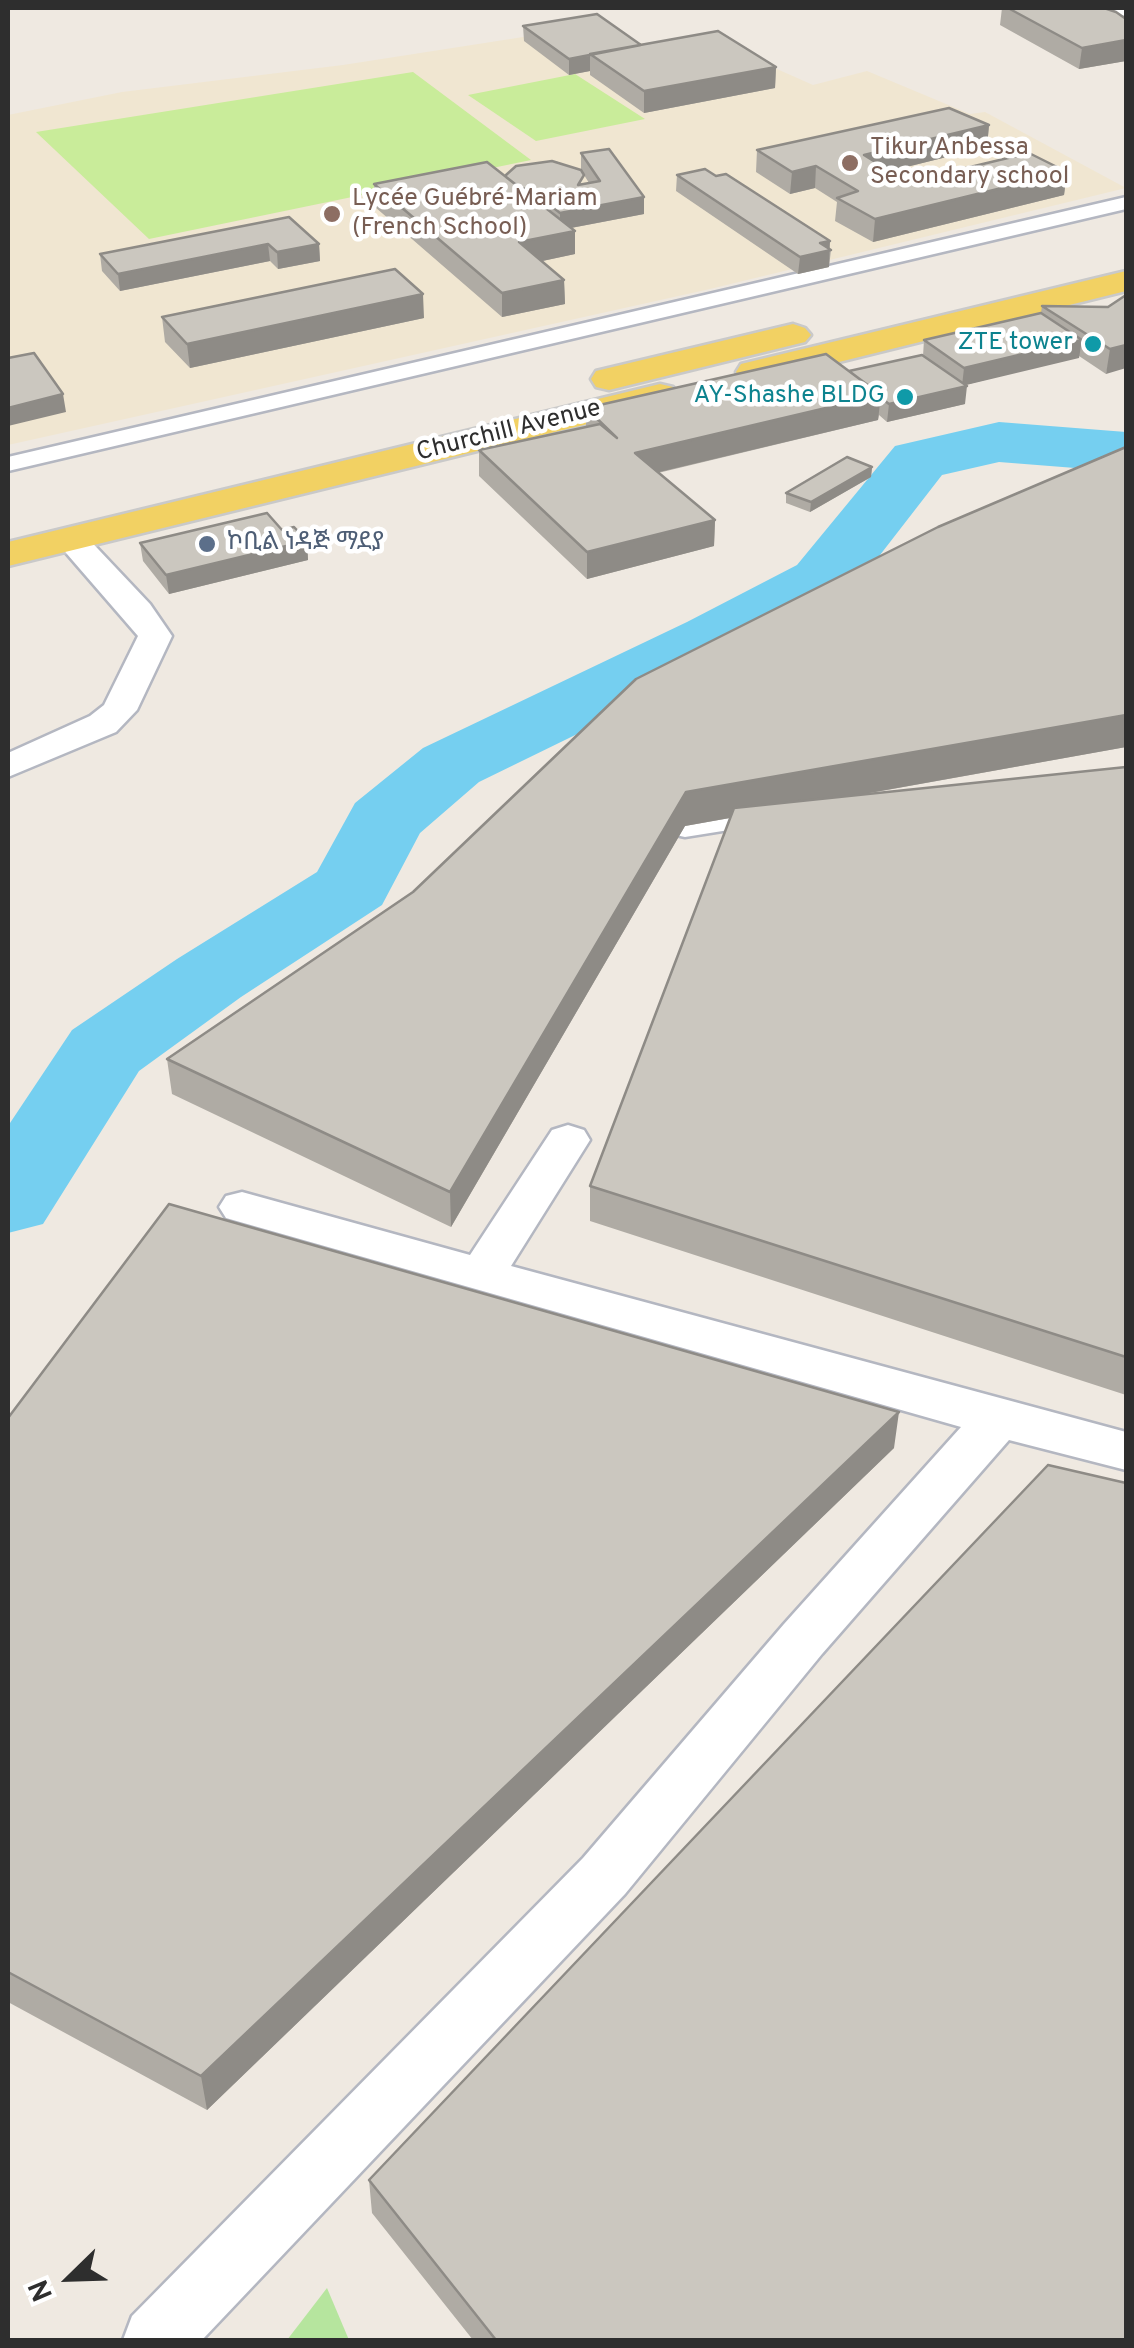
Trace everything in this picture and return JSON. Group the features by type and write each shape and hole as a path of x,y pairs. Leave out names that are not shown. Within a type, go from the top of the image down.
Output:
{"main road":[{"name":"Churchill Avenue","path":"8,522 1126,256"},
{"name":"Churchill Avenue","path":"8,554 1126,281"}],"street":[{"path":"8,464 1126,203"},
{"path":"8,766 104,724 119,710 155,636 138,611 70,539"},
{"path":"684,826 832,804"},
{"path":"482,1274 568,1140"},
{"path":"242,1208 998,1419 1126,1451"},
{"path":"156,2340 604,1876 803,1640 998,1419"}],"shaded area":[{"name":"Lycée Guébré-Mariam (French School)","path":"594,26 665,52 707,38 813,85 867,71 970,114 985,112 1126,188 710,289 8,445 8,115 122,92 343,65"}],"green space":[{"path":"413,72 531,160 149,239 36,132"},
{"path":"575,74 645,119 536,141 468,95"},
{"path":"327,2288 349,2340 287,2340"}],"building":[{"path":"1008,8 1104,8 1126,19 1126,40 1082,48"},
{"path":"597,14 641,45 569,59 523,26"},
{"path":"718,31 776,67 644,91 590,54"},
{"path":"949,108 989,125 864,155 907,182 1029,153 1067,172 875,219 837,198 858,191 816,166 792,172 757,150"},
{"path":"609,149 644,197 560,213 535,193 540,191 520,188 506,177 516,166 552,161 581,170 584,175 578,185 600,181 581,153"},
{"path":"487,162 575,231 519,242 564,280 502,293 374,184"},
{"path":"705,169 716,176 726,174 830,241 820,243 831,250 800,257 677,175"},
{"path":"289,217 319,244 277,252 268,244 118,274 100,254"},
{"path":"395,269 423,294 187,344 162,317"},
{"path":"1126,295 1126,345 1110,349 1042,306 1108,307"},
{"path":"1041,313 1082,340 964,368 924,340"},
{"path":"34,353 63,394 8,408 8,358"},
{"path":"826,354 881,395 635,453 715,520 587,552 479,450 600,424 617,438 586,408"},
{"path":"922,355 967,386 889,404 849,371"},
{"path":"1126,447 1126,715 686,792 450,1192 167,1059 413,892 636,679 938,527"},
{"path":"847,457 872,467 811,502 786,493"},
{"path":"267,513 282,530 294,527 307,541 166,575 140,543"},
{"path":"1126,767 1126,1357 590,1186 734,808"},
{"path":"169,1204 899,1412 201,2076 8,1972 8,1418"},
{"path":"1048,1465 1126,1483 1126,2340 496,2340 369,2180"}],"waterway":[{"path":"8,1200 105,1051 209,978 352,887 384,821 451,765 714,638 823,580 919,460 999,442 1126,452"}],"place":[{"name":"Tikur Anbessa Secondary school","path":"850,163"},
{"name":"Lycée Guébré-Mariam (French School)","path":"332,214"},
{"name":"ZTE tower","path":"1093,344"},
{"name":"AY-Shashe BLDG","path":"905,397"},
{"name":"ኮቢል ነዳጅ ማደያ","path":"207,544"}]}
